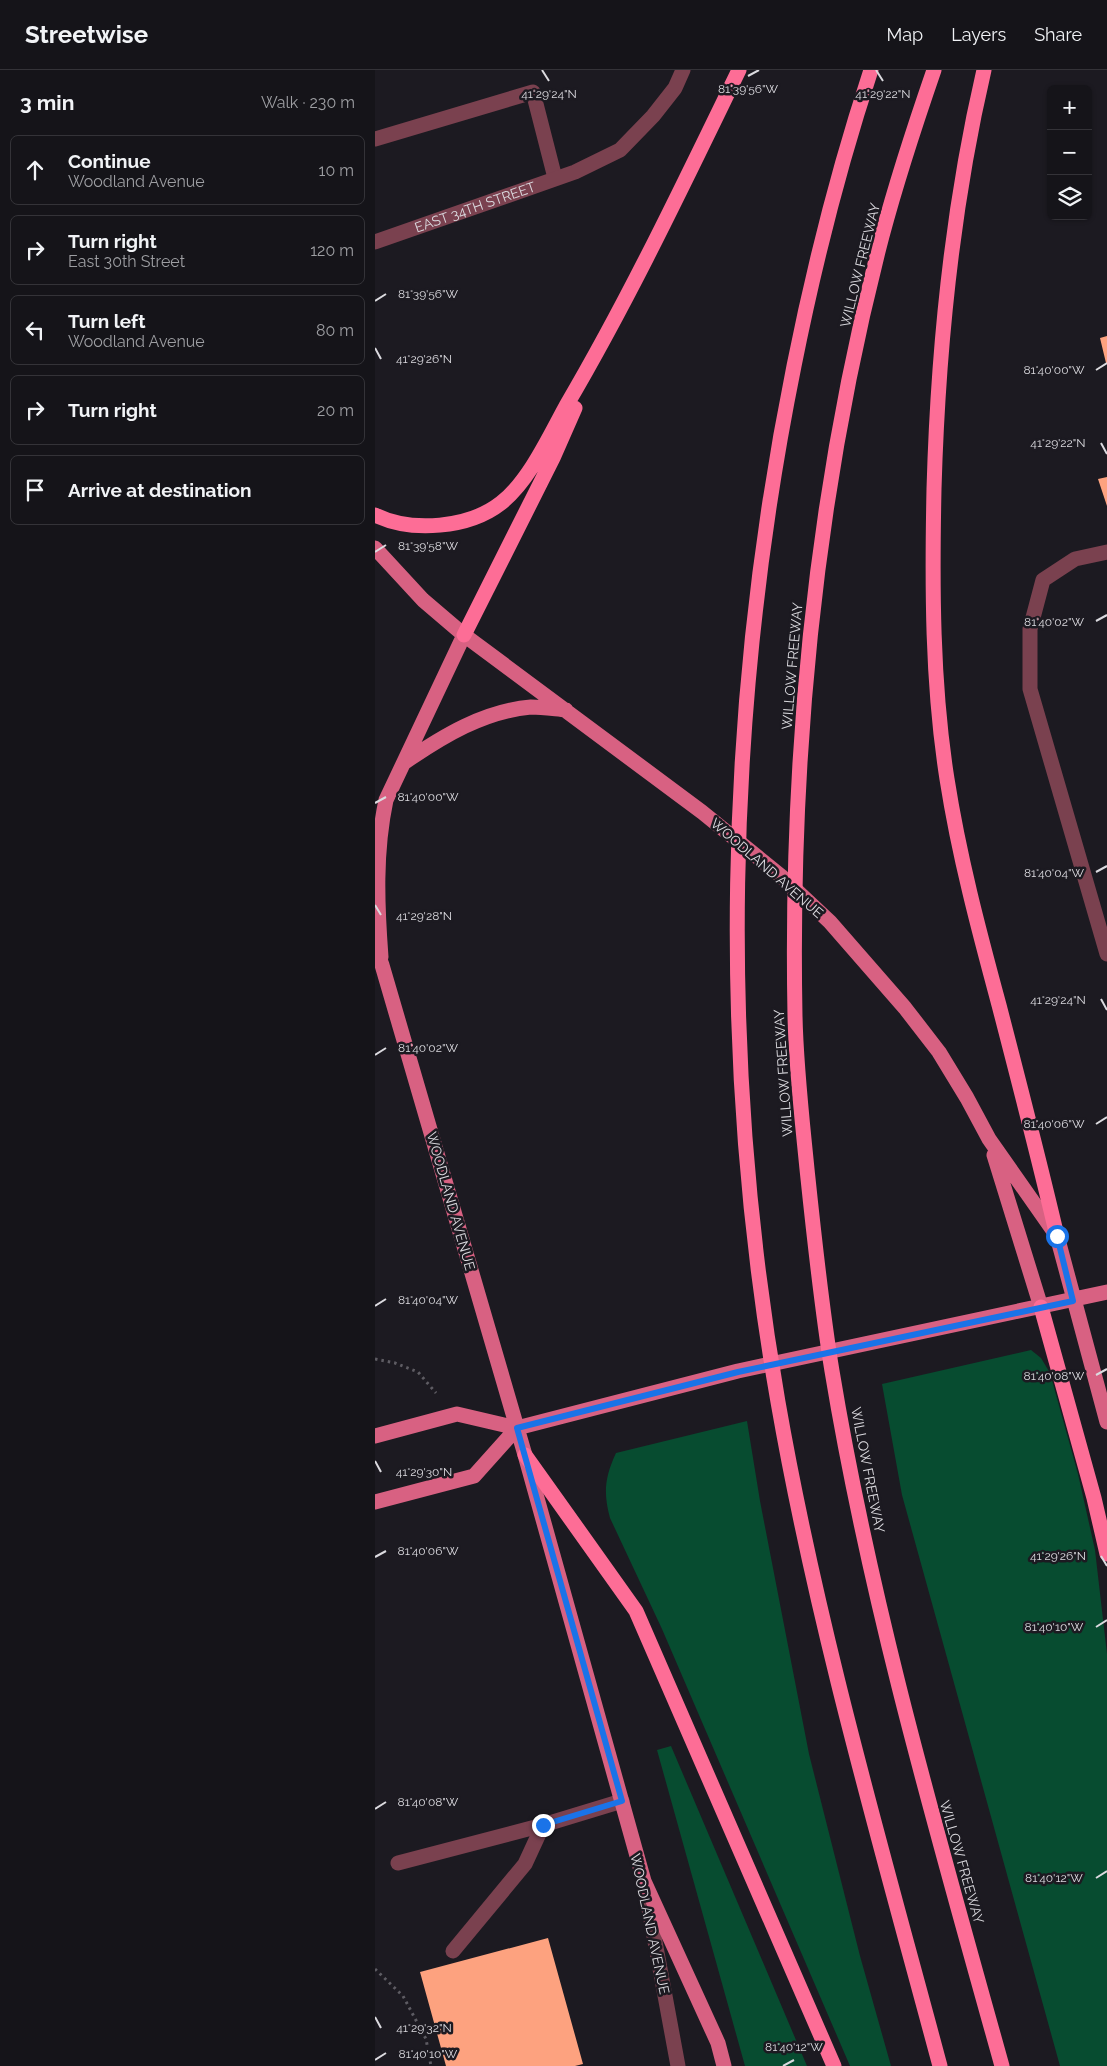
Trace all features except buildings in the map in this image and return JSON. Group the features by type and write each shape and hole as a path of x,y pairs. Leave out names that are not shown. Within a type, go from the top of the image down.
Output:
{"highway":[{"path":"375,515 402,522 441,525 474,518 488,512 503,502 526,474 602,344 666,220 739,70"},
{"path":"871,70 835,191 806,304 784,415 765,527 743,725 738,821 737,938 740,1050 747,1163 759,1278 777,1398 796,1498 849,1726 940,2066"},
{"name":"WILLOW FREEWAY","path":"934,70 883,234 857,342 835,458 818,571 806,680 799,788 795,911 795,1021 815,1248 831,1370 851,1474 898,1689 1002,2066"},
{"path":"984,70 970,127 953,240 943,330 935,441 933,528 933,614 936,669 947,779 956,830 981,939 1038,1153 1057,1236"},
{"path":"464,635 553,458 602,344"},
{"path":"1041,1307 1094,1498 1107,1554"},
{"path":"525,1455 636,1611 834,2066"}],"main road":[{"name":"WOODLAND AVENUE","path":"375,548 423,600 464,635 744,845 781,876 830,922 905,1008 939,1052 989,1139 1057,1236 1107,1422"},
{"path":"382,965 375,888 375,850 379,823 386,800 403,762 464,635"},
{"path":"403,762 438,739 485,718 532,707 566,710"},
{"name":"WOODLAND AVENUE","path":"375,947 382,965 525,1455 644,1881"},
{"path":"989,1139 1041,1307"},
{"path":"375,1436 457,1414 517,1428 738,1372 1073,1301 1107,1292"},
{"path":"375,1502 475,1476 517,1428"},
{"path":"644,1881 718,2043 724,2066"}],"street":[{"name":"EAST 34TH STREET","path":"375,242 575,172 620,150 653,116 675,88 683,70"},
{"path":"375,139 533,92 555,178"},
{"path":"1107,552 1075,559 1043,580 1030,629 1030,688 1107,954"},
{"path":"398,1863 543,1825 622,1801"},
{"path":"453,1951 525,1864 543,1825"},
{"name":"WOODLAND AVENUE","path":"644,1881 678,2066"}],"path":[{"path":"375,1359 395,1363 418,1372 435,1393"},
{"path":"375,1969 403,1996 426,2039 431,2066"}],"green space":[{"path":"1031,1350 1041,1358 1050,1373 1078,1474 1095,1550 1107,1654 1107,2066 1060,2066 902,1495 882,1384"},
{"path":"747,1421 760,1501 809,1754 860,1956 891,2066 850,2066 662,1629 610,1518 606,1500 606,1485 609,1470 616,1453"},
{"path":"671,1746 807,2066 745,2066 657,1750"}],"route":[{"path":"543,1825 622,1801 517,1428 588,1408 738,1372 1073,1301 1057,1236"}]}
